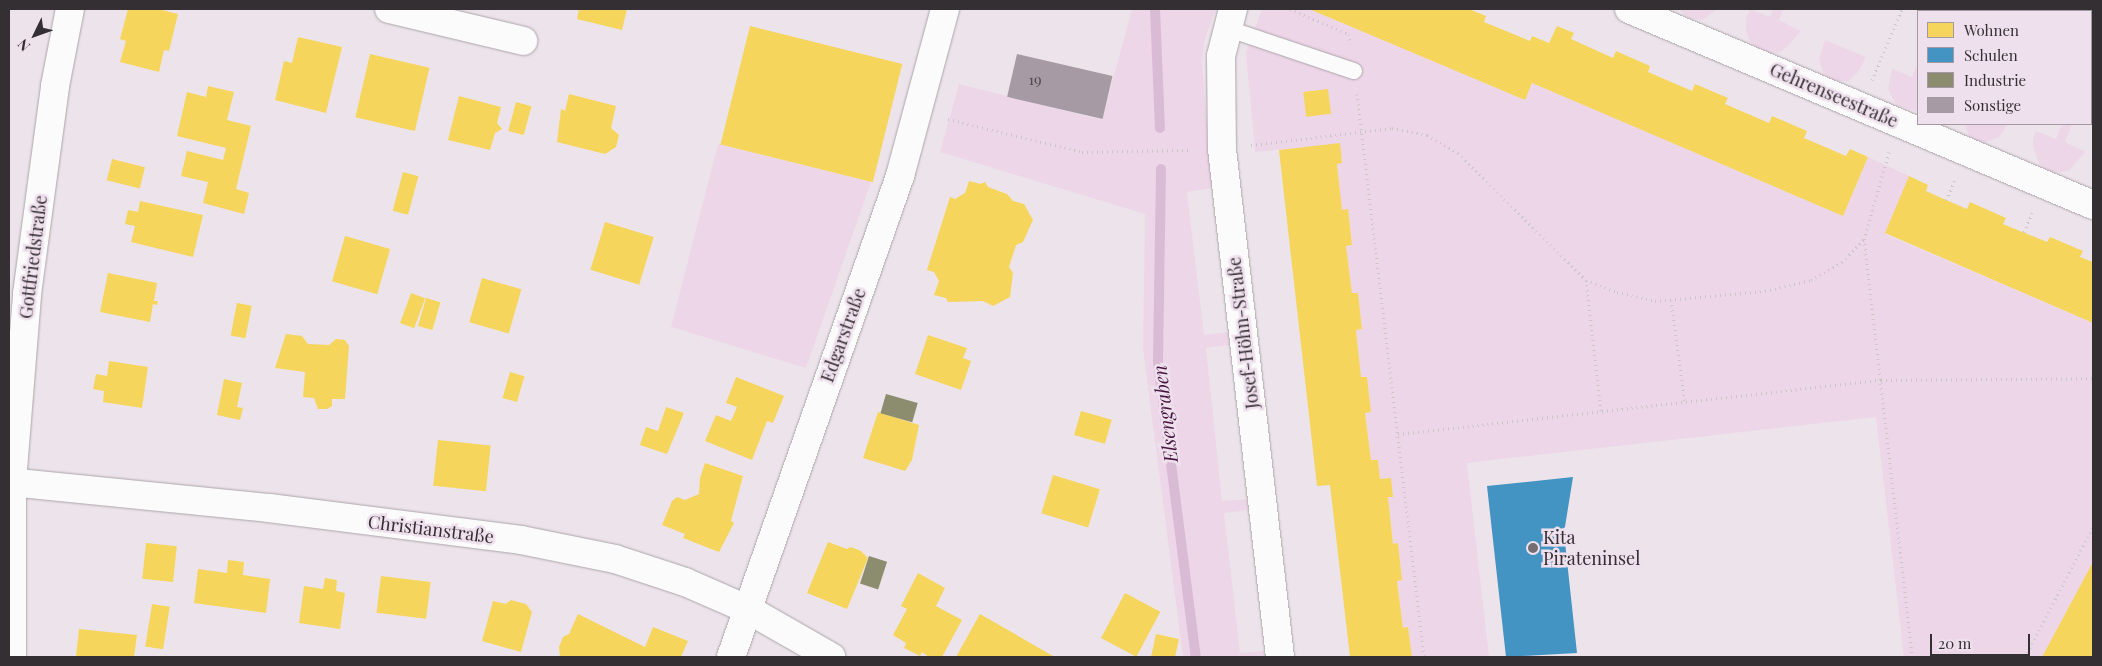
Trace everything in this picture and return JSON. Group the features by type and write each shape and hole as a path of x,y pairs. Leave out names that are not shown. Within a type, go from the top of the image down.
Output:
{"street":[{"name":"Gottfriedstraße","path":"12,657 11,482 30,266 54,96 70,9"},
{"path":"389,9 523,41"},
{"name":"Edgarstraße","path":"731,657 902,168 945,9"},
{"name":"Gehrenseestraße","path":"1629,9 2093,206"},
{"name":"Josef-Höhn-Straße","path":"1229,18 1220,92 1222,149 1280,657"},
{"name":"Christianstraße","path":"11,482 268,508 520,540 615,559 685,582 749,610 831,657"}],"lane":[{"path":"1229,18 1354,71"}],"path":[{"path":"1861,106 1902,9"},
{"path":"1357,92 1424,657"},
{"path":"940,117 1082,152 1222,149"},
{"path":"1901,123 1891,144 1864,239 1912,657"},
{"path":"1257,144 1392,128 1427,135 1458,152 1586,280 1618,292 1655,301 1765,291 1811,280 1842,262 1864,239"},
{"path":"1946,200 1950,191"},
{"path":"2024,232 2028,223"},
{"path":"1586,280 1601,411"},
{"path":"1671,300 1685,404"},
{"path":"1398,434 1601,411 1685,404 1881,380 2093,378"},
{"path":"2025,657 2093,527"}],"shaded area":[{"path":"1132,9 1216,9 1204,42 1202,61 1212,188 1187,192 1204,335 1229,332 1230,345 1206,348 1222,501 1246,499 1248,510 1224,513 1240,653 1264,651 1265,657 1183,657 1143,349 1145,214 940,152 959,84 1102,120"},
{"path":"1262,9 1309,9 1525,100 1532,83 1843,216 1868,157 1909,176 1885,234 2093,323 2093,562 2042,657 1904,657 1876,417 1467,463 1489,657 1412,657 1408,628 1403,628 1397,581 1402,579 1398,544 1393,544 1388,497 1393,497 1391,478 1380,479 1378,460 1371,460 1365,413 1371,412 1367,377 1361,377 1356,330 1362,329 1358,293 1352,293 1346,246 1352,245 1348,210 1342,210 1337,164 1342,163 1340,144 1255,152 1246,53"},
{"path":"1679,9 1717,9 1703,20 1688,18"},
{"path":"1750,9 1770,17 1773,9 1783,9 1779,20 1801,31 1786,48 1778,53 1763,52 1750,42 1746,31 1746,19"},
{"path":"2019,9 2093,9 2093,41 2092,10"},
{"path":"1825,40 1866,57 1859,71 1849,81 1834,81 1823,73 1819,59"},
{"path":"1917,64 1917,112 1896,105 1888,89 1892,69 1912,77"},
{"path":"1964,125 2007,125 1999,137 1984,143 1971,139"},
{"path":"2062,125 2072,125 2065,142 2085,152 2069,171 2050,173 2039,163 2033,147 2036,131 2056,139"},
{"path":"718,144 871,182 806,368 671,327"}],"building: Wohnen":[{"path":"128,9 158,9 178,14 169,51 164,50 159,72 120,62 126,41 120,39"},
{"path":"579,9 627,9 622,30 577,19"},
{"path":"1309,9 1469,9 1486,16 1484,22 1530,41 1532,36 1549,43 1557,26 1574,33 1571,39 1613,58 1616,51 1650,66 1648,72 1692,91 1695,84 1728,98 1725,104 1769,123 1772,116 1807,131 1804,138 1846,156 1850,149 1868,157 1843,216 1532,83 1525,100"},
{"path":"750,26 902,64 873,182 720,144"},
{"path":"298,37 342,47 326,113 275,100 284,61 292,63"},
{"path":"370,54 429,68 415,131 355,117"},
{"path":"208,86 234,92 227,120 251,126 236,189 249,193 244,214 203,203 208,182 181,176 187,151 223,160 226,148 177,136 187,92 206,97"},
{"path":"1328,89 1331,114 1306,117 1303,92"},
{"path":"569,94 616,106 611,128 619,135 616,147 605,154 557,142 561,109 565,111"},
{"path":"459,96 501,107 497,123 502,129 495,133 490,150 448,140"},
{"path":"516,102 531,106 524,135 508,131"},
{"path":"1340,143 1342,163 1337,164 1342,210 1348,209 1352,245 1346,246 1352,293 1358,293 1362,329 1356,330 1361,377 1367,377 1371,412 1365,413 1371,460 1378,460 1380,479 1391,478 1393,497 1388,497 1393,544 1398,543 1402,580 1397,581 1403,628 1408,627 1412,657 1350,657 1330,485 1317,486 1279,150"},
{"path":"112,159 145,167 140,189 107,180"},
{"path":"403,172 418,176 408,215 393,211"},
{"path":"1909,176 1928,185 1926,191 1946,200 1967,209 1970,202 2006,218 2003,224 2047,242 2050,237 2083,251 2080,257 2093,262 2093,323 1885,233"},
{"path":"969,181 981,184 985,182 988,187 1007,194 1013,201 1024,204 1033,220 1023,242 1016,245 1009,267 1013,273 1010,297 993,306 983,301 948,302 946,298 934,295 939,281 934,272 927,270 950,197 955,199 965,193"},
{"path":"140,201 203,215 193,257 131,242 135,226 125,224 128,210 138,212"},
{"path":"605,222 654,237 639,285 590,270"},
{"path":"345,236 390,249 377,294 332,281"},
{"path":"108,273 157,283 154,301 158,301 157,305 153,304 150,322 100,312"},
{"path":"482,278 521,289 509,334 469,322"},
{"path":"411,293 425,298 414,328 400,323"},
{"path":"426,298 440,302 432,330 418,326"},
{"path":"237,303 252,306 245,338 231,335"},
{"path":"286,334 302,336 308,344 329,345 336,339 345,340 349,346 345,399 332,399 332,406 327,409 318,409 314,398 303,397 305,372 275,368"},
{"path":"928,335 967,348 963,358 971,361 961,390 915,374"},
{"path":"109,361 148,367 142,408 103,402 104,391 93,389 96,374 107,376"},
{"path":"510,372 524,376 517,402 503,398"},
{"path":"736,377 784,396 773,423 767,421 752,460 705,441 716,415 731,421 737,407 726,403"},
{"path":"224,379 242,383 237,407 243,408 240,420 217,415"},
{"path":"666,407 684,413 667,454 640,445 646,427 658,431"},
{"path":"1081,411 1112,420 1105,444 1074,435"},
{"path":"878,412 919,425 912,460 905,471 863,458"},
{"path":"438,440 491,446 486,491 433,486"},
{"path":"705,463 743,476 731,521 734,523 719,552 683,538 685,534 662,525 672,501 677,497 685,500 699,494 700,478"},
{"path":"1053,475 1100,489 1088,528 1041,513"},
{"path":"828,542 847,549 851,547 861,551 868,558 847,609 807,593"},
{"path":"146,543 177,546 173,582 142,579"},
{"path":"228,560 244,562 243,575 270,579 266,613 194,603 198,569 227,573"},
{"path":"2093,562 2093,657 2042,657"},
{"path":"918,573 945,588 936,606 962,620 942,657 929,657 922,652 920,656 904,648 906,643 893,635 907,609 901,606"},
{"path":"381,576 431,582 426,619 376,613"},
{"path":"325,578 337,580 336,591 345,593 340,629 299,623 304,586 323,589"},
{"path":"1125,593 1160,612 1136,657 1101,638"},
{"path":"511,600 526,604 532,612 521,652 482,641 493,601 506,604"},
{"path":"152,604 170,607 163,649 145,646"},
{"path":"578,614 645,647 653,627 688,641 681,657 560,657 559,647 563,637 569,634"},
{"path":"980,614 1053,656 956,657"},
{"path":"79,629 137,635 134,657 76,657"},
{"path":"1156,634 1179,639 1175,657 1151,657"}],"building: Schulen":[{"path":"1573,477 1564,533 1577,653 1506,657 1487,486"}],"building: Industrie":[{"path":"886,394 918,403 912,422 880,413"},
{"path":"869,556 887,562 878,589 860,584"}],"building: Sonstige":[{"path":"1017,54 1112,76 1103,119 1007,97"}],"waterway":[{"name":"Elsengraben","path":"1155,9 1160,128"},
{"name":"Elsengraben","path":"1161,169 1158,362 1196,657"}],"place":[{"name":"Kita Pirateninsel","path":"1533,548"}]}
